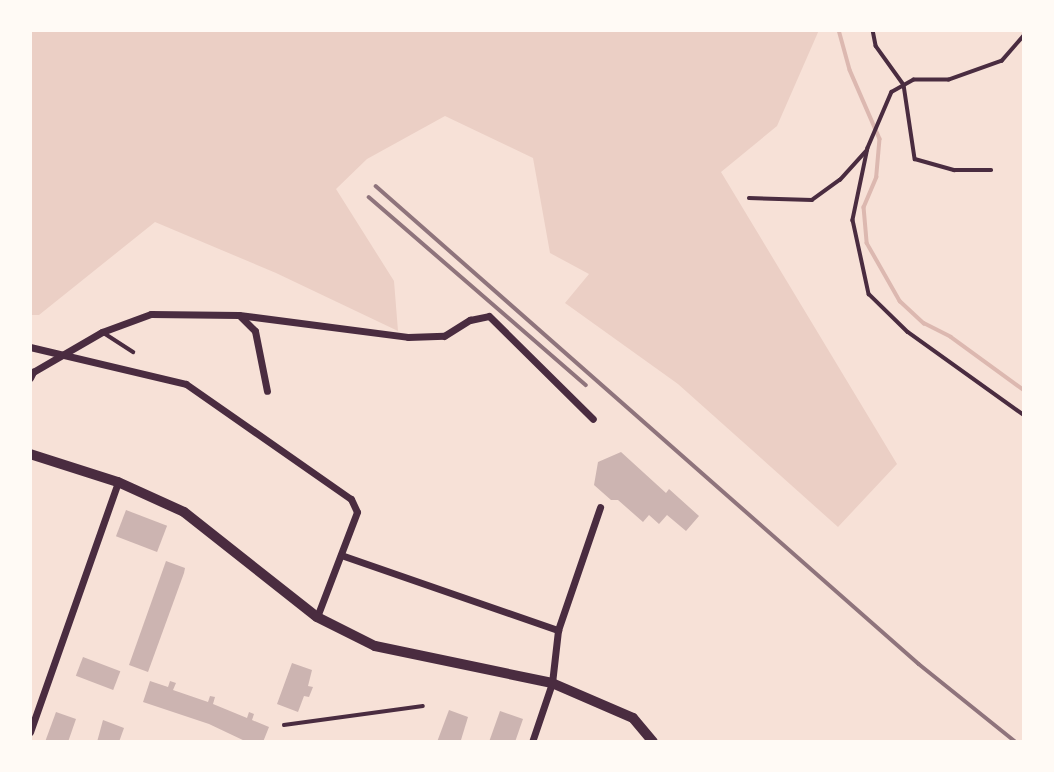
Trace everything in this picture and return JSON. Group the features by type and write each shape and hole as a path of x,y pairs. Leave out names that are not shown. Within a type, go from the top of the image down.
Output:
{"street":[{"path":"30,378 33,372 84,345 102,332 151,314 239,316 408,337 444,336 470,320 489,316 593,419"},
{"path":"239,316 255,331 267,391"},
{"path":"30,347 186,384 351,499 357,512 317,617"},
{"path":"30,454 118,482 184,512 317,617 375,646 552,683 633,718 653,742"},
{"path":"30,732 118,482"},
{"path":"532,742 552,683 558,630 600,507"},
{"path":"341,555 558,630"}],"lane":[{"path":"873,30 876,46 904,85 915,159 954,170 990,170"},
{"path":"1024,36 1002,61 949,80 914,80 891,92 868,148 853,220 869,294 908,332 1024,415"},
{"path":"749,198 812,200 840,180 868,148"},
{"path":"102,332 133,352"},
{"path":"284,725 423,706"}],"shaded area":[{"path":"30,30 819,30 777,126 721,172 897,464 838,527 678,384 565,303 589,274 550,253 533,158 445,116 367,159 336,189 394,281 398,331 276,273 155,222 39,315 30,315"}],"building":[{"path":"621,452 666,493 669,489 699,516 686,531 667,515 659,524 649,515 643,522 618,500 611,500 594,485 598,462"},
{"path":"126,510 167,526 157,552 116,536"},
{"path":"166,561 185,568 148,672 129,665"},
{"path":"83,657 120,671 113,690 76,676"},
{"path":"292,663 312,670 308,686 313,687 309,697 304,696 298,712 277,704"},
{"path":"150,681 168,687 170,681 176,683 173,690 208,702 210,696 215,697 213,704 247,718 249,712 254,714 252,720 269,727 263,742 247,742 209,724 143,702"},
{"path":"449,710 468,717 461,740 437,742"},
{"path":"500,711 523,719 515,742 489,742"},
{"path":"56,712 76,719 68,742 45,742"},
{"path":"103,720 124,728 119,742 97,742"}],"waterway":[{"path":"839,30 850,70 880,139 877,177 864,207 867,243 900,301 924,323 951,337 1024,390"}],"railway":[{"path":"376,186 919,664 1016,742"},
{"path":"369,197 586,385"}]}
